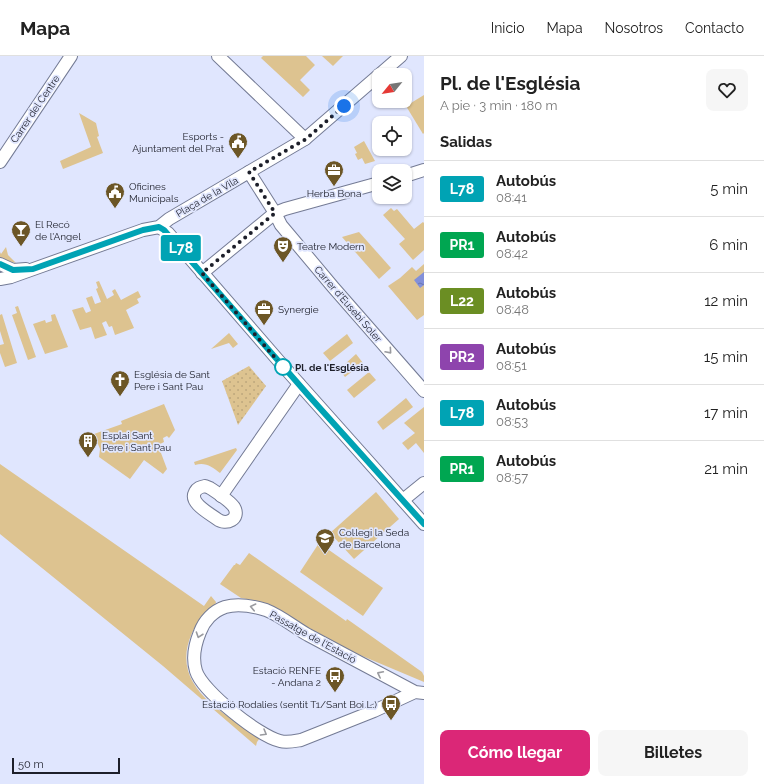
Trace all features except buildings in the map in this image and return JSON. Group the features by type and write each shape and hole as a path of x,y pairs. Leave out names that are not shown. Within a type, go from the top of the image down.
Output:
{"street":[{"name":"Carrer del Centre","path":"0,162 70,56"},
{"path":"218,56 306,139"},
{"path":"387,68 401,56"},
{"path":"249,172 306,139 372,81"},
{"path":"412,174 424,170"},
{"name":"Plaça de la Vila","path":"159,227 168,219 249,172 275,213"},
{"path":"204,276 275,213 284,209 372,185"},
{"name":"Carrer d'Eusebi Soler","path":"275,213 281,225 295,242 424,391"},
{"path":"0,279 11,277 143,230 159,227 168,233 299,384 424,524"},
{"path":"0,264 13,270"},
{"path":"0,275 13,270 33,269"},
{"path":"221,496 299,384"},
{"path":"403,500 424,483"},
{"name":"Passatge de l'Estació","path":"243,605 266,610 303,632 420,692 301,740 292,742 280,741 259,731 212,695 196,672 194,657 202,628 211,615 224,607 243,605"}],"shaded area":[{"path":"263,56 306,56 315,65 300,80 310,90 303,97 261,58"},
{"path":"322,56 343,56 333,66"},
{"path":"424,95 423,134 407,108 412,108 412,102"},
{"path":"79,113 96,123 99,136 97,137 103,153 63,169 60,161 91,147"},
{"path":"364,141 375,161 365,164 362,158 358,160 354,147"},
{"path":"391,208 394,211 397,209 414,229 423,222 424,223 424,250 413,260 399,244 405,239 383,215"},
{"path":"359,232 391,268 379,279 342,237"},
{"path":"6,247 8,255 16,263 0,259 0,252 1,254"},
{"path":"424,264 424,315 417,320 388,286 412,267 416,271"},
{"path":"99,281 107,299 114,295 112,291 115,289 121,300 138,291 141,297 137,299 139,303 126,310 134,328 115,335 112,326 109,327 106,321 102,323 107,335 95,339 91,327 80,330 72,310 83,307 86,313 91,311 86,298 92,296 95,304 101,302 96,289 98,288 96,282"},
{"path":"18,306 36,357 28,360 12,315 17,313 15,307"},
{"path":"2,314 17,363 5,367 0,353 0,345 4,344 0,331 0,315"},
{"path":"55,314 68,347 45,354 33,324 45,320 46,323 52,321 51,315"},
{"path":"229,333 238,344 233,348 229,343 211,349"},
{"path":"347,334 353,343 330,361 323,353"},
{"path":"356,354 363,363 345,377 342,373 348,368 345,364"},
{"path":"249,366 266,386 238,425 222,381"},
{"path":"369,372 376,380 354,398 347,390"},
{"path":"406,398 413,407 383,430 377,422"},
{"path":"164,404 175,430 169,438 167,436 163,438 164,442 158,445 167,469 163,474 144,460 130,479 99,457 100,449 94,434 122,424 121,421"},
{"path":"424,407 424,453 416,443 408,450 402,443 415,433 404,423"},
{"path":"236,448 237,450 220,473 206,465 195,465 194,462"},
{"path":"0,464 204,606 211,596 216,602 213,608 200,620 192,633 187,652 188,669 194,683 204,696 231,719 260,738 256,746 163,666 0,534"},
{"path":"376,492 399,519 354,559 330,533"},
{"path":"319,543 383,588 363,616 300,572"},
{"path":"249,553 422,672 424,682 336,645 274,608 258,601 241,598 220,584 234,565 236,563 240,565"}],"water":[{"path":"424,272 424,285 420,288 414,280"}],"bus line":[{"name":"L78","path":"0,264 13,270 33,269 143,230 154,227 159,227 164,230 309,396 424,524"}],"place":[{"name":"Esports - Ajuntament del Prat","path":"238,159"},
{"name":"Herba Bona","path":"334,187"},
{"name":"Oficines Municipals","path":"115,209"},
{"name":"El Recó de l'Angel","path":"21,247"},
{"name":"Teatre Modern","path":"283,263"},
{"name":"Synergie","path":"264,326"},
{"name":"Pl. de l'Església","path":"283,367"},
{"name":"Església de Sant Pere i Sant Pau","path":"120,397"},
{"name":"Esplai Sant Pere i Sant Pau","path":"88,458"},
{"name":"Col·legi la Seda de Barcelona","path":"325,555"},
{"name":"Estació RENFE - Andana 2","path":"335,693"},
{"name":"Estació Rodalies (sentit T1/Sant Boi L.)","path":"391,721"}],"route":[{"path":"283,367 202,273 206,268 275,213 249,172 306,139 344,106"}]}
